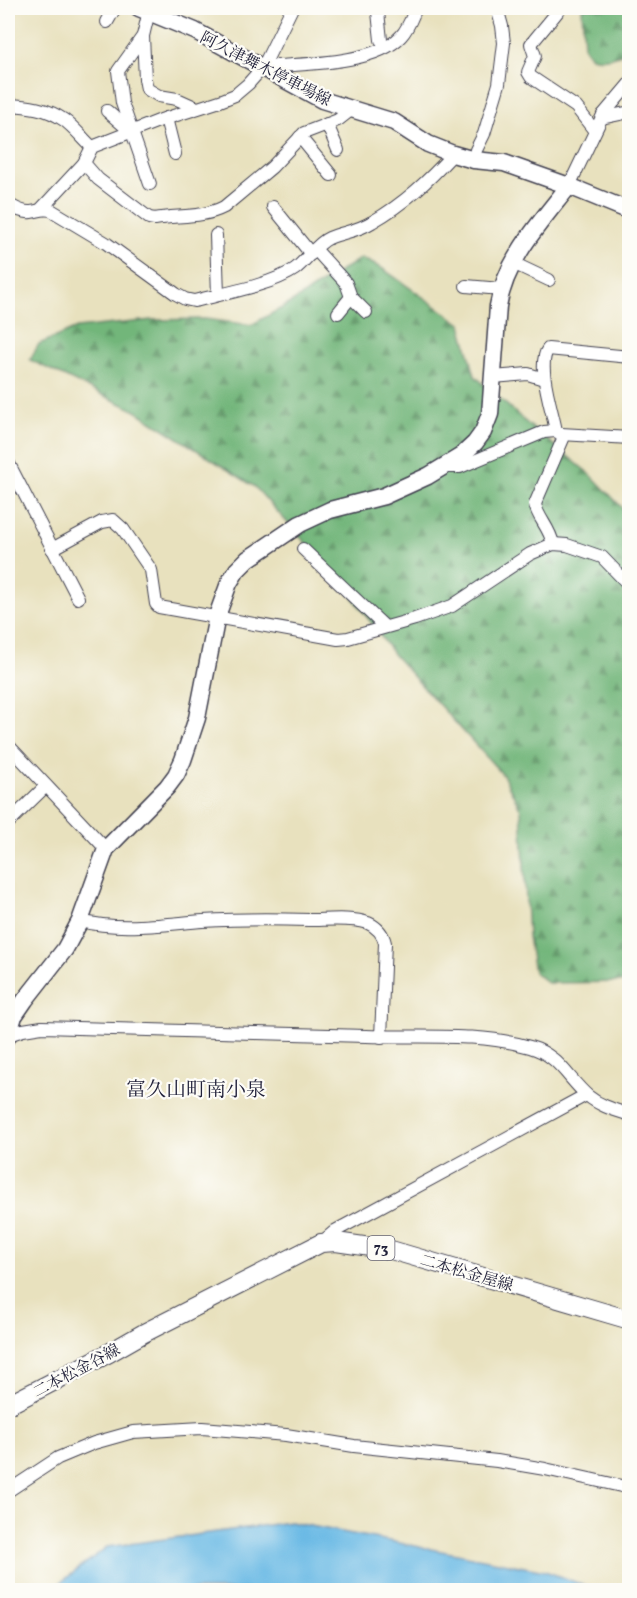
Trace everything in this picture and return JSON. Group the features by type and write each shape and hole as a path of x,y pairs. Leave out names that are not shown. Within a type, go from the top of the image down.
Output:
{"main road":[{"name":"二本松金屋線","path":"144,1333 321,1243 336,1242 391,1250 630,1320"},
{"name":"二本松金谷線","path":"8,1406 144,1333"}],"street":[{"path":"107,22 115,8"},
{"path":"8,204 28,213 42,208 84,163 92,147 166,118 235,95 263,67 292,8"},
{"path":"263,67 342,60 379,50 402,36 416,8"},
{"path":"474,160 499,84 504,43 497,8"},
{"path":"558,8 559,10 531,44 535,56 528,72 531,77 576,107 594,130"},
{"path":"146,9 143,36 147,89 159,96 177,99 197,108"},
{"name":"阿久津舞木停車場線","path":"146,9 195,31 322,100 394,122 428,144 453,154 474,160 504,163 630,211"},
{"path":"378,12 381,40"},
{"path":"143,36 118,71 122,103 150,184"},
{"path":"8,1036 14,1016 65,949 80,921 106,849 176,775 197,718 217,616 237,570 248,559 300,524 330,510 384,496 428,476 461,456 483,432 490,414 501,289 521,248 569,186 603,115 630,83"},
{"path":"8,105 33,106 54,114 65,121 92,147"},
{"path":"84,163 98,179 149,218 187,216 217,211 272,166 304,133 338,120 352,109"},
{"path":"107,111 131,132"},
{"path":"603,115 606,117 630,112"},
{"path":"166,118 176,154"},
{"path":"327,124 338,150"},
{"path":"300,137 331,176"},
{"path":"42,208 51,210 106,243 185,299 194,301 274,280 295,269 327,239 372,223 406,200 425,184 453,154"},
{"path":"273,207 346,283 351,297 366,312"},
{"path":"216,236 218,295"},
{"path":"513,262 549,280"},
{"path":"466,286 501,289"},
{"path":"338,313 351,297"},
{"path":"553,544 548,529 535,508 563,439 558,432 544,379 545,353 548,349 630,357"},
{"path":"493,377 528,374 544,379"},
{"path":"442,467 460,467 544,432 630,438"},
{"path":"8,462 78,598"},
{"path":"52,549 102,522 113,520 123,529 151,570 156,604 159,607 338,639 415,619 452,606 507,568 553,544 567,545 602,557 630,586"},
{"path":"303,549 385,627"},
{"path":"8,746 106,849"},
{"path":"8,823 46,786"},
{"path":"80,921 94,925 125,926 240,919 331,920 368,923 381,933 385,943 381,1037"},
{"path":"8,1036 23,1030 42,1027 381,1037 459,1037 509,1042 543,1052 553,1059 586,1095 598,1103 630,1115"},
{"path":"321,1243 335,1231 586,1095"},
{"path":"8,1491 58,1458 94,1443 133,1432 202,1428 286,1435 354,1446 497,1461 630,1488"}],"green space":[{"path":"582,8 629,8 629,51 606,58 591,57 584,47"},
{"path":"361,258 383,269 461,324 475,376 529,425 591,475 629,515 629,982 548,983 534,972 528,936 521,810 503,775 394,655 345,586 255,487 136,411 30,360 39,344 77,328 152,320 205,319 251,325 289,304"}],"water":[{"path":"290,1522 545,1571 597,1590 51,1590 107,1547"}],"district":[{"name":"富久山町南小泉","path":"196,1089"}]}
